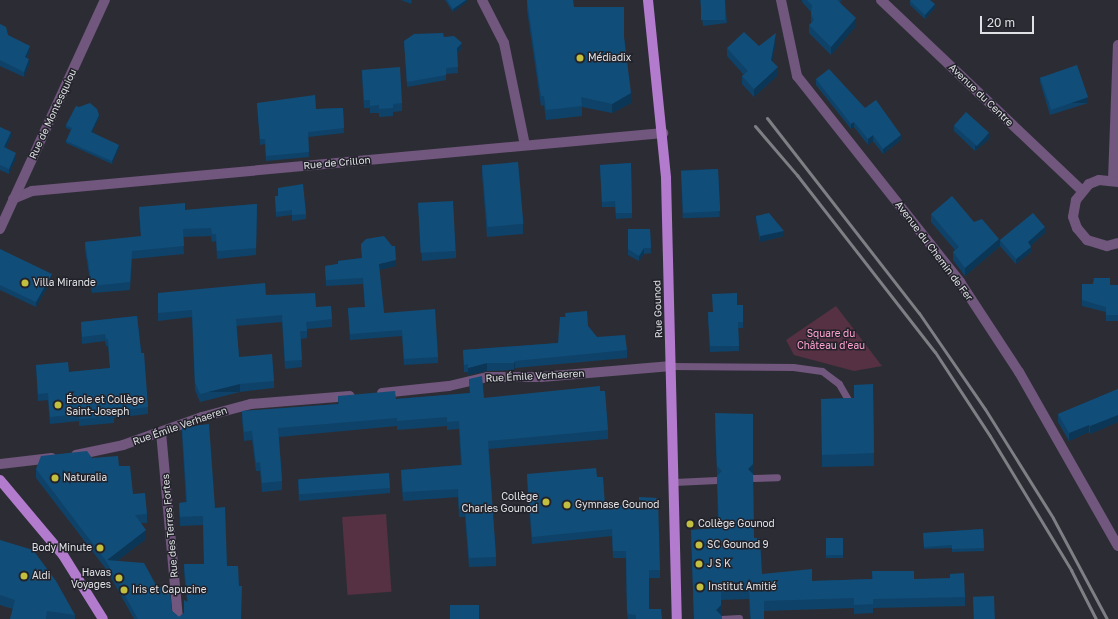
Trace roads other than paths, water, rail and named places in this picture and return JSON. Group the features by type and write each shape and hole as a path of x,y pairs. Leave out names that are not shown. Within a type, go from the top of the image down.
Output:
{"main road":[{"name":"Rue Gounod","path":"648,0 663,133 666,178 672,366 676,619"},
{"path":"0,480 63,555 103,619"}],"street":[{"name":"Rue de Montesquiou","path":"0,229 105,0"},
{"path":"482,0 504,43 525,145"},
{"name":"Avenue du Chemin de Fer","path":"781,0 796,76 960,282 1019,372 1118,546"},
{"name":"Avenue du Centre","path":"881,0 1082,191"},
{"path":"1118,45 1116,181 1100,180 1082,191 1076,200 1074,217 1077,228 1087,240 1098,245 1118,243"},
{"name":"Rue de Crillon","path":"13,200 32,191 663,133"},
{"name":"Rue Émile Verhaeren","path":"0,464 104,450 202,417 251,404 449,386 487,377 542,377 672,366"},
{"name":"Rue des Terres Fortes","path":"161,432 178,619"}],"lane":[{"path":"672,366 793,367 822,371 839,384 849,401"},
{"path":"753,478 777,477"},
{"path":"674,482 717,480"},
{"path":"721,619 739,618"}],"railway":[{"path":"767,118 919,313 985,409 1053,518 1107,619"},
{"path":"755,126 797,175 935,352 990,436 1071,570 1096,619"}],"place":[{"name":"Médiadix","path":"580,58"},
{"name":"Villa Mirande","path":"25,283"},
{"name":"École et Collège Saint-Joseph","path":"58,405"},
{"name":"Naturalia","path":"55,478"},
{"name":"Collège Charles Gounod","path":"546,502"},
{"name":"Gymnase Gounod","path":"567,505"},
{"name":"Collège Gounod","path":"690,524"},
{"name":"SC Gounod 9","path":"699,545"},
{"name":"Body Minute","path":"100,548"},
{"name":"J S K","path":"699,564"},
{"name":"Aldi","path":"24,576"},
{"name":"Havas Voyages","path":"119,578"},
{"name":"Institut Amitié","path":"700,587"},
{"name":"Iris et Capucine","path":"124,590"}],"park label":[{"name":"Square du Château d'eau","path":"831,338"}]}
